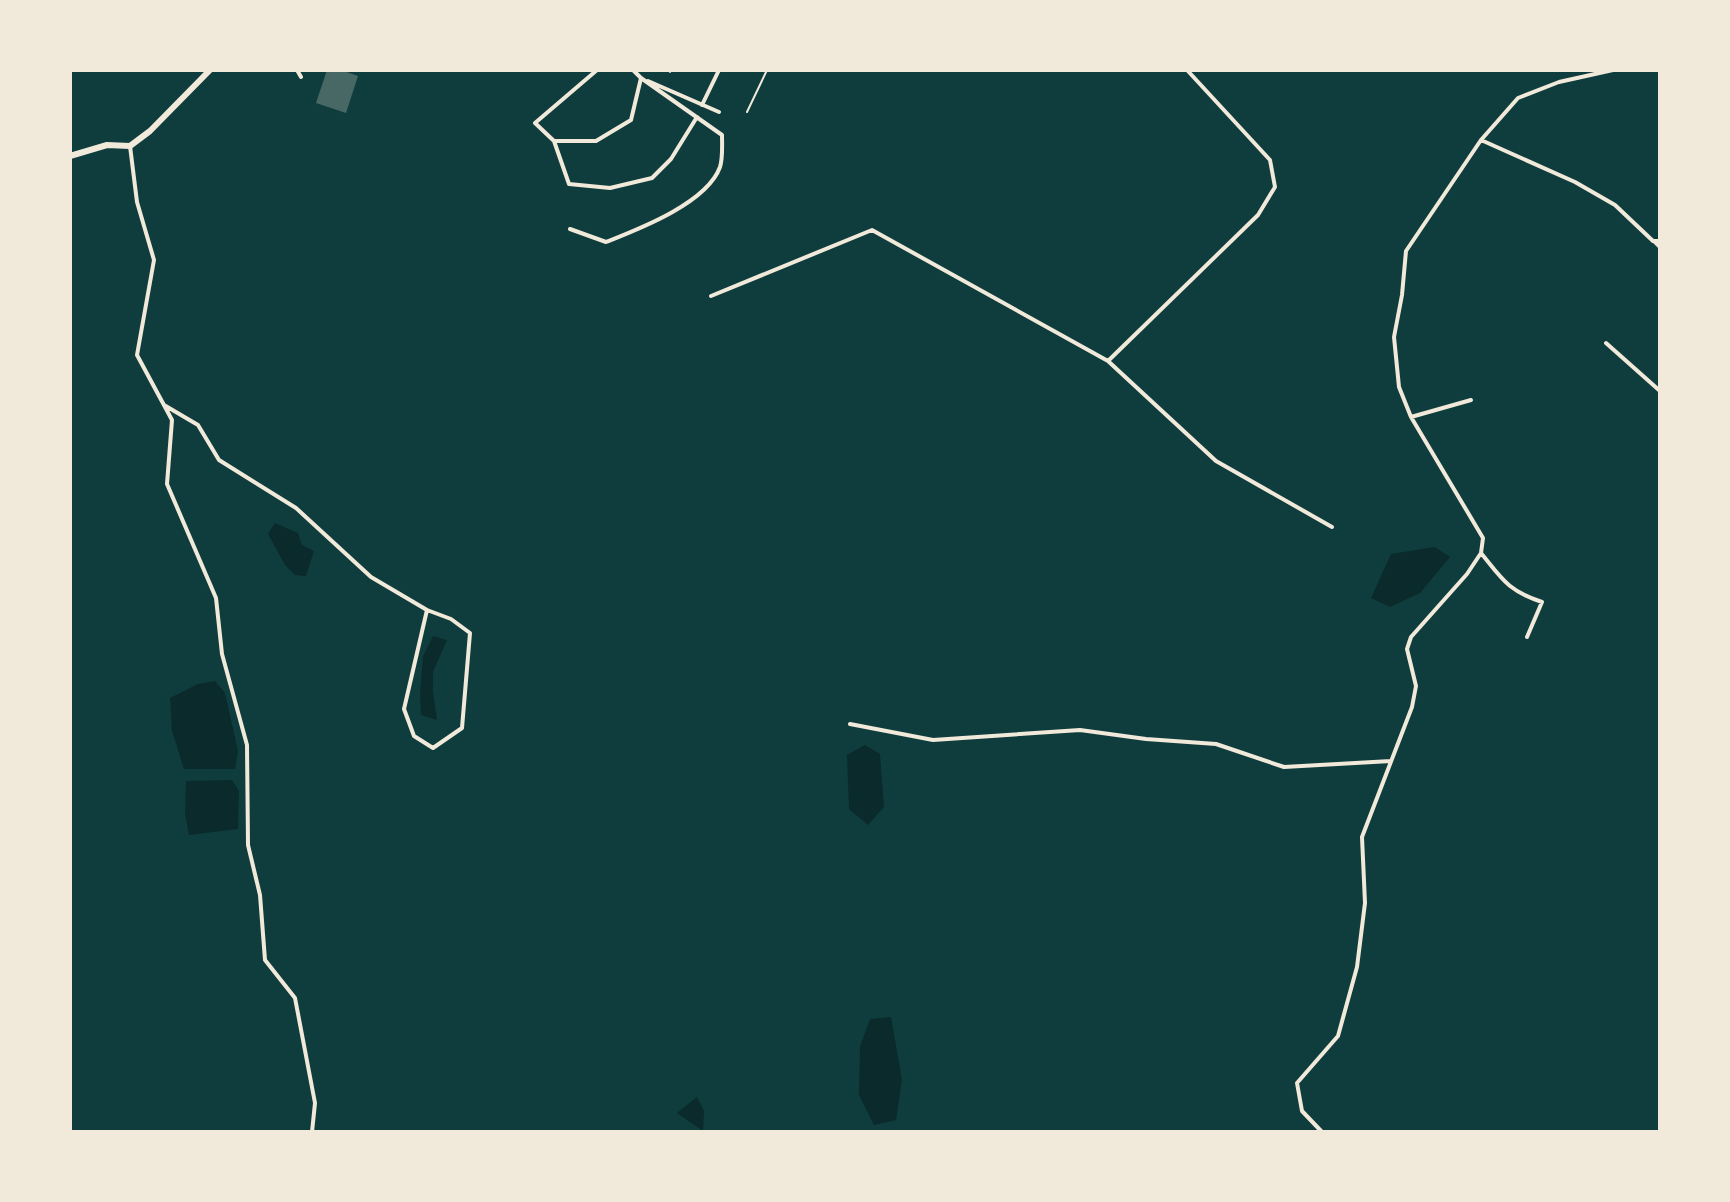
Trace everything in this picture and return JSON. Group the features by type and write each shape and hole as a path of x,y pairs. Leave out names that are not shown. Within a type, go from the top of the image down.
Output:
{"street":[{"path":"70,156 107,145 130,146 150,132 210,70"}],"lane":[{"path":"297,70 301,76"},
{"path":"597,70 535,123 554,141 569,184 610,188 652,178 671,159 696,117"},
{"path":"570,229 606,242 654,222 704,191 720,167 722,135 633,70"},
{"path":"702,105 719,70"},
{"path":"1108,361 1258,215 1275,187 1270,160 1187,70"},
{"path":"1322,1131 1302,1111 1297,1083 1338,1036 1357,967 1365,903 1362,837 1412,707 1416,686 1407,649 1410,638 1467,574 1481,553 1483,538 1411,417 1399,387 1394,337 1402,295 1406,251 1481,140 1518,98 1559,82 1613,70"},
{"path":"554,141 596,141 631,120 641,78"},
{"path":"641,78 719,112"},
{"path":"1481,140 1575,182 1615,205 1659,247"},
{"path":"130,146 137,202 153,260 137,355 172,420 167,484 216,598 222,654 247,745 248,845 260,895 265,960 295,998 315,1103 312,1131"},
{"path":"711,296 872,230 1108,361 1216,461 1332,527"},
{"path":"1653,241 1659,240"},
{"path":"1606,342 1659,391"},
{"path":"1411,417 1471,400"},
{"path":"164,405 198,425 219,460 296,508 371,577 427,610 451,619 470,633 462,728 433,748 414,736 404,709 427,610"},
{"path":"1481,553 1507,586 1521,595 1542,602 1527,637"},
{"path":"850,724 933,740 1080,730 1146,739 1216,744 1284,767 1391,761"}],"path":[{"path":"747,112 767,70"}],"water":[{"path":"275,523 298,533 302,545 314,551 306,576 295,575 285,565 268,534"},
{"path":"1435,547 1450,557 1420,593 1390,607 1371,598 1391,554"},
{"path":"433,636 447,640 433,672 437,720 421,715 420,694 423,656"},
{"path":"215,681 225,693 238,751 235,769 184,769 172,731 170,698 198,684"},
{"path":"865,745 880,754 884,807 868,825 849,809 847,755"},
{"path":"232,780 239,791 238,829 189,835 185,814 186,781"},
{"path":"891,1017 902,1080 896,1120 874,1125 859,1095 860,1047 870,1019"},
{"path":"697,1097 704,1111 703,1131 677,1113"}],"building":[{"path":"327,70 341,70 358,76 346,113 316,103"}]}
